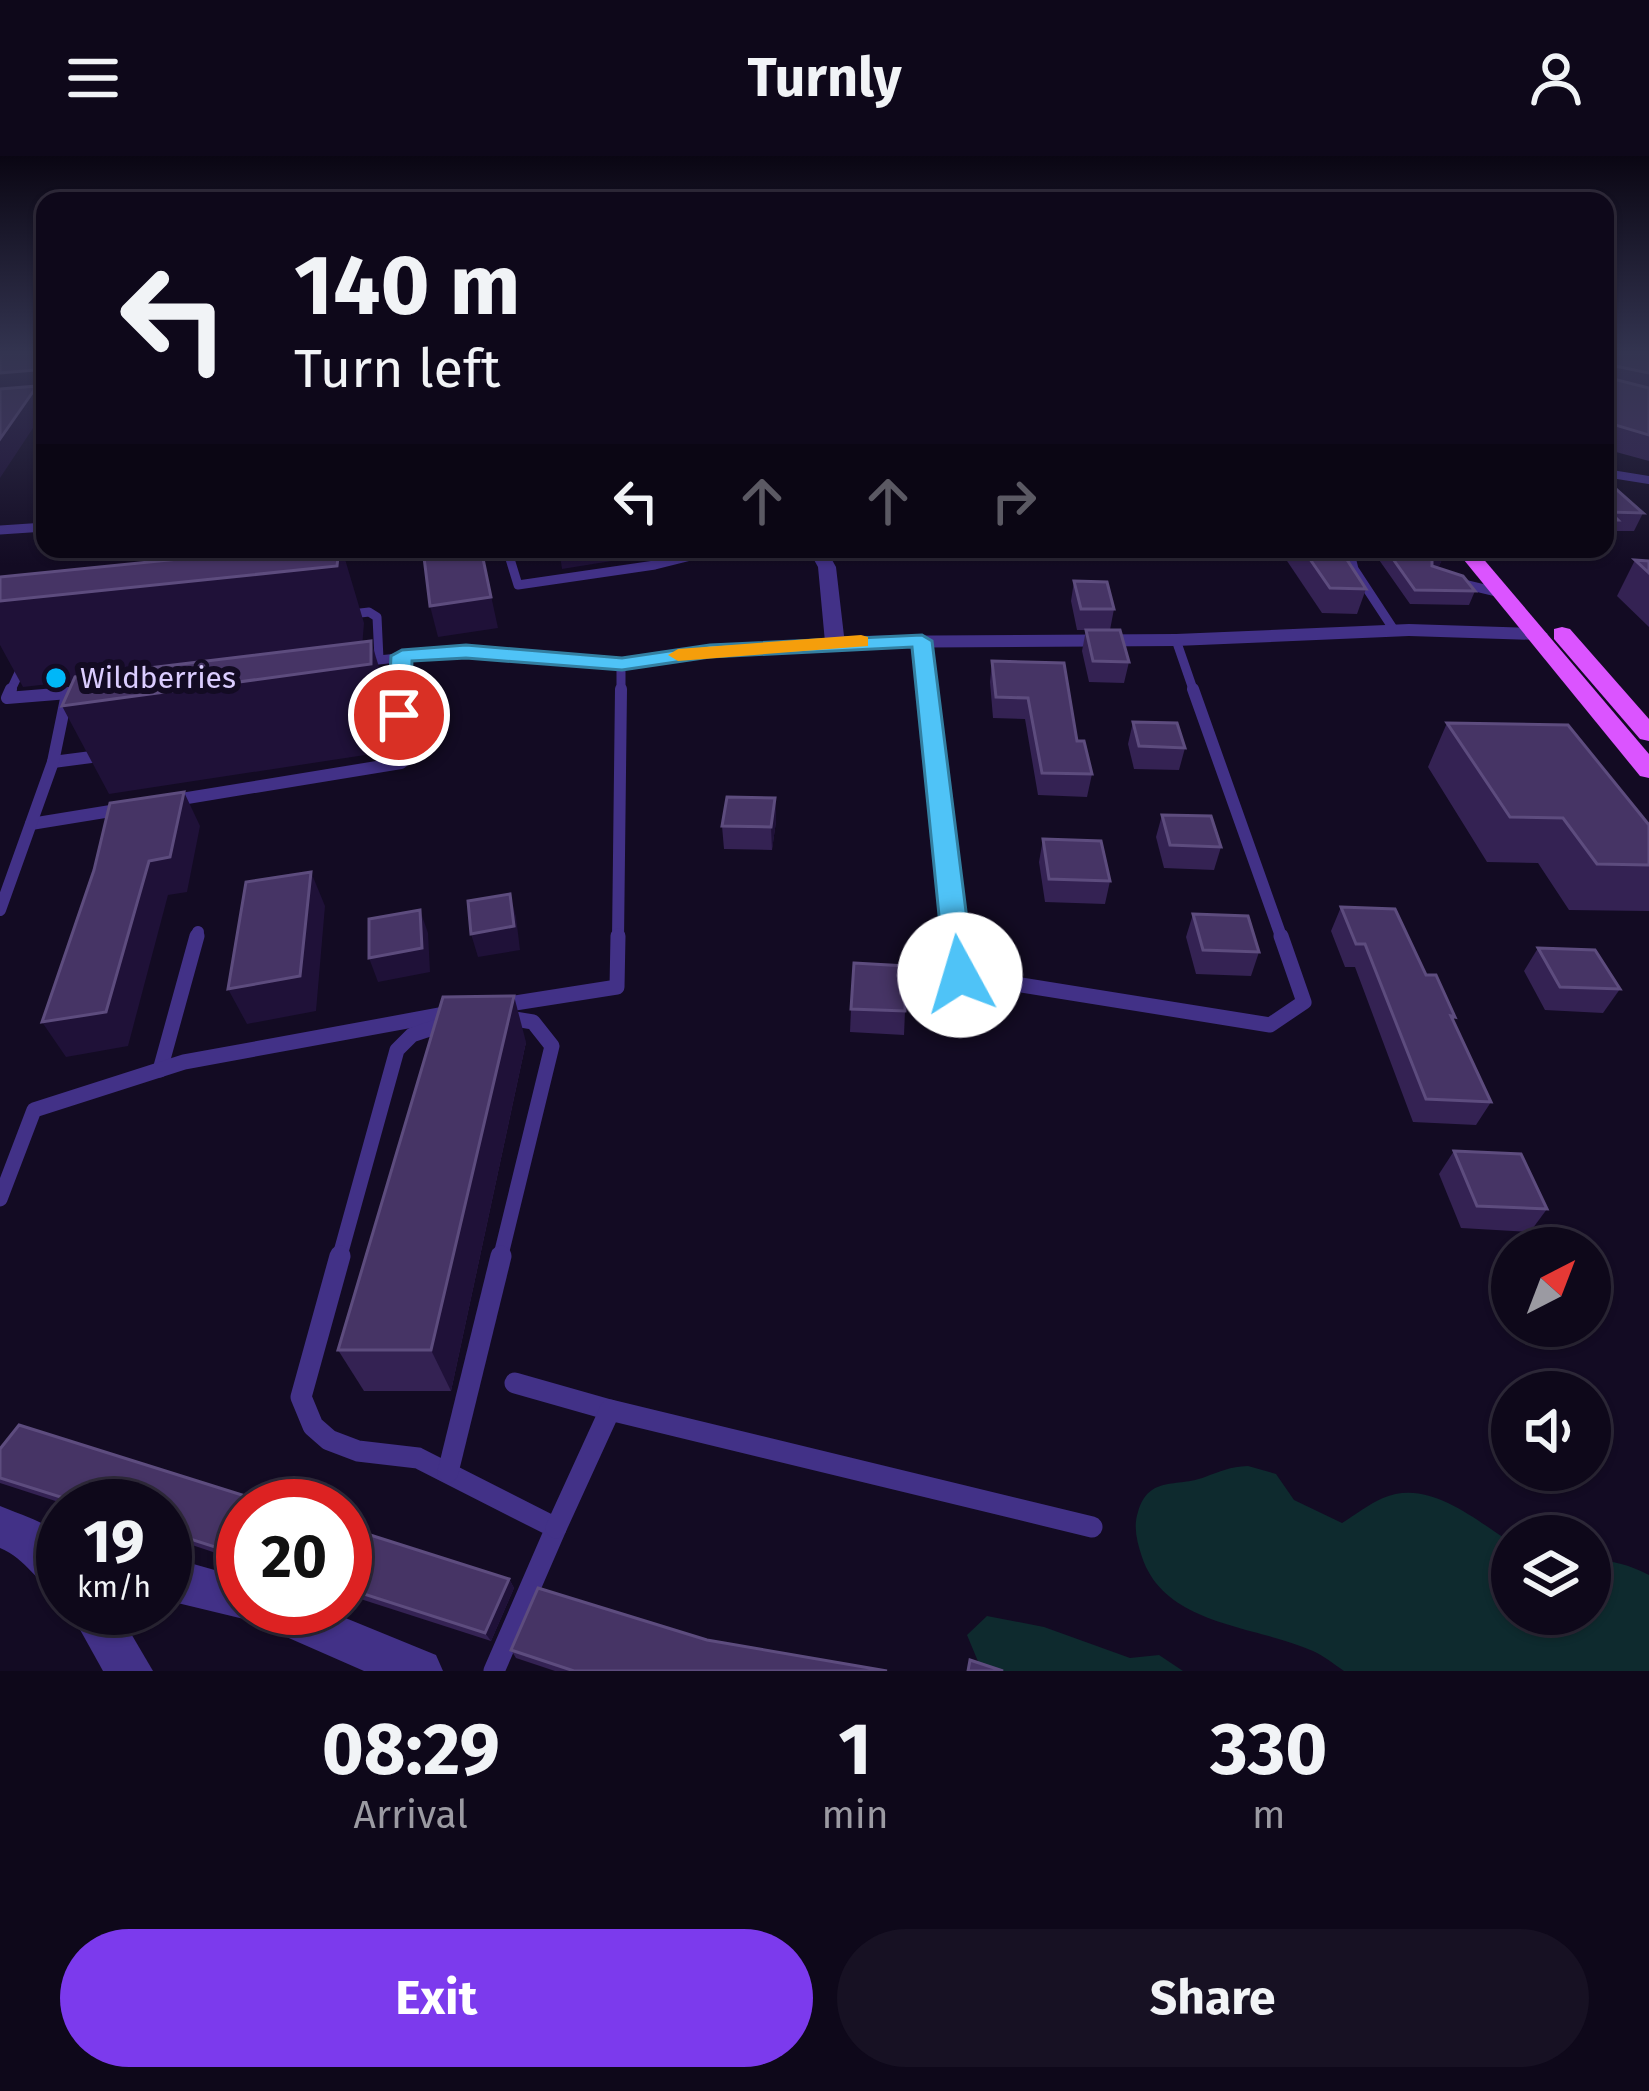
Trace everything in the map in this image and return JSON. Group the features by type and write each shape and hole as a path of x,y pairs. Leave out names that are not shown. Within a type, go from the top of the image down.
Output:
{"main road":[{"path":"1472,558 1649,770"},
{"path":"1497,558 1649,734"}],"street":[{"path":"822,558 827,567 835,641 1176,640 1394,630 1538,634"},
{"path":"107,1635 130,1671"},
{"path":"332,1635 420,1671"}],"lane":[{"path":"1614,474 1648,480"},
{"path":"0,530 36,528"},
{"path":"510,558 518,585 683,558"},
{"path":"1351,558 1394,630"},
{"path":"1434,574 1501,593"},
{"path":"324,617 374,614 379,659"},
{"path":"922,641 960,975 1270,1025 1304,1002 1176,640"},
{"path":"345,663 466,652 622,664 835,641"},
{"path":"14,655 30,651 6,684 7,698 91,691"},
{"path":"398,715 402,656"},
{"path":"482,1008 617,987 622,664"},
{"path":"0,910 53,762 68,694"},
{"path":"31,824 401,763 410,757 407,720 398,715 358,720"},
{"path":"53,762 124,752"},
{"path":"160,1070 198,932"},
{"path":"0,1199 34,1110 97,1084 347,1029 460,1012"},
{"path":"448,1472 553,1046 544,1028 529,1017 478,1016 434,1024 397,1049 301,1397 313,1426 329,1440 358,1450 418,1458 556,1528"},
{"path":"515,1383 1092,1527"},
{"path":"494,1671 610,1410"}],"green space":[{"path":"1248,1466 1276,1474 1294,1500 1342,1523 1378,1500 1400,1493 1434,1497 1467,1513 1491,1529 1491,1635 1611,1635 1611,1562 1635,1568 1649,1575 1649,1671 1344,1671 1313,1651 1191,1610 1154,1580 1137,1540 1138,1512 1156,1488"},
{"path":"987,1616 1044,1627 1130,1658 1159,1655 1183,1671 982,1671 967,1635"}],"building":[{"path":"1614,424 1649,424 1649,435 1614,425"},
{"path":"1614,487 1643,513 1614,512"},
{"path":"189,558 338,558 337,566 0,601 0,577"},
{"path":"424,558 483,558 491,597 430,606"},
{"path":"1309,558 1346,558 1366,589 1330,588"},
{"path":"1392,558 1432,558 1432,566 1463,576 1475,591 1415,590"},
{"path":"1074,581 1107,582 1114,609 1081,609"},
{"path":"1086,630 1120,630 1129,662 1093,661"},
{"path":"371,641 371,664 62,706 75,677"},
{"path":"992,661 1064,663 1077,741 1084,741 1092,774 1042,773 1028,698 996,697"},
{"path":"1133,722 1177,723 1185,748 1139,746"},
{"path":"1447,723 1568,725 1649,825 1649,865 1597,864 1563,818 1510,817"},
{"path":"184,792 170,857 149,861 106,1012 42,1022 94,870 110,803"},
{"path":"727,797 775,798 771,827 722,826"},
{"path":"1162,815 1211,816 1221,847 1170,845"},
{"path":"1043,839 1101,841 1110,881 1049,879"},
{"path":"311,872 300,976 228,989 246,882"},
{"path":"510,894 514,926 471,934 468,901"},
{"path":"1341,907 1395,909 1426,975 1436,975 1491,1102 1426,1099 1365,944 1356,944"},
{"path":"420,910 422,948 369,958 369,919"},
{"path":"1193,914 1248,916 1259,952 1203,950"},
{"path":"1538,948 1595,950 1620,989 1560,987"},
{"path":"854,963 906,966 905,1011 851,1009"},
{"path":"514,996 431,1350 338,1350 443,997"},
{"path":"1454,1151 1521,1154 1547,1209 1477,1206"},
{"path":"19,1425 191,1479 36,1479 36,1489 0,1478 0,1449"},
{"path":"192,1479 216,1487 216,1547 192,1540"},
{"path":"372,1536 509,1579 485,1633 372,1597"},
{"path":"538,1588 707,1640 887,1671 574,1671 511,1650"},
{"path":"970,1660 1003,1671 968,1671"}],"slow traffic":[{"path":"678,655 861,641"}],"place":[{"name":"Wildberries","path":"56,678"}],"route":[{"path":"399,715 402,656 421,653 622,664 835,641 922,641 960,975"}]}
